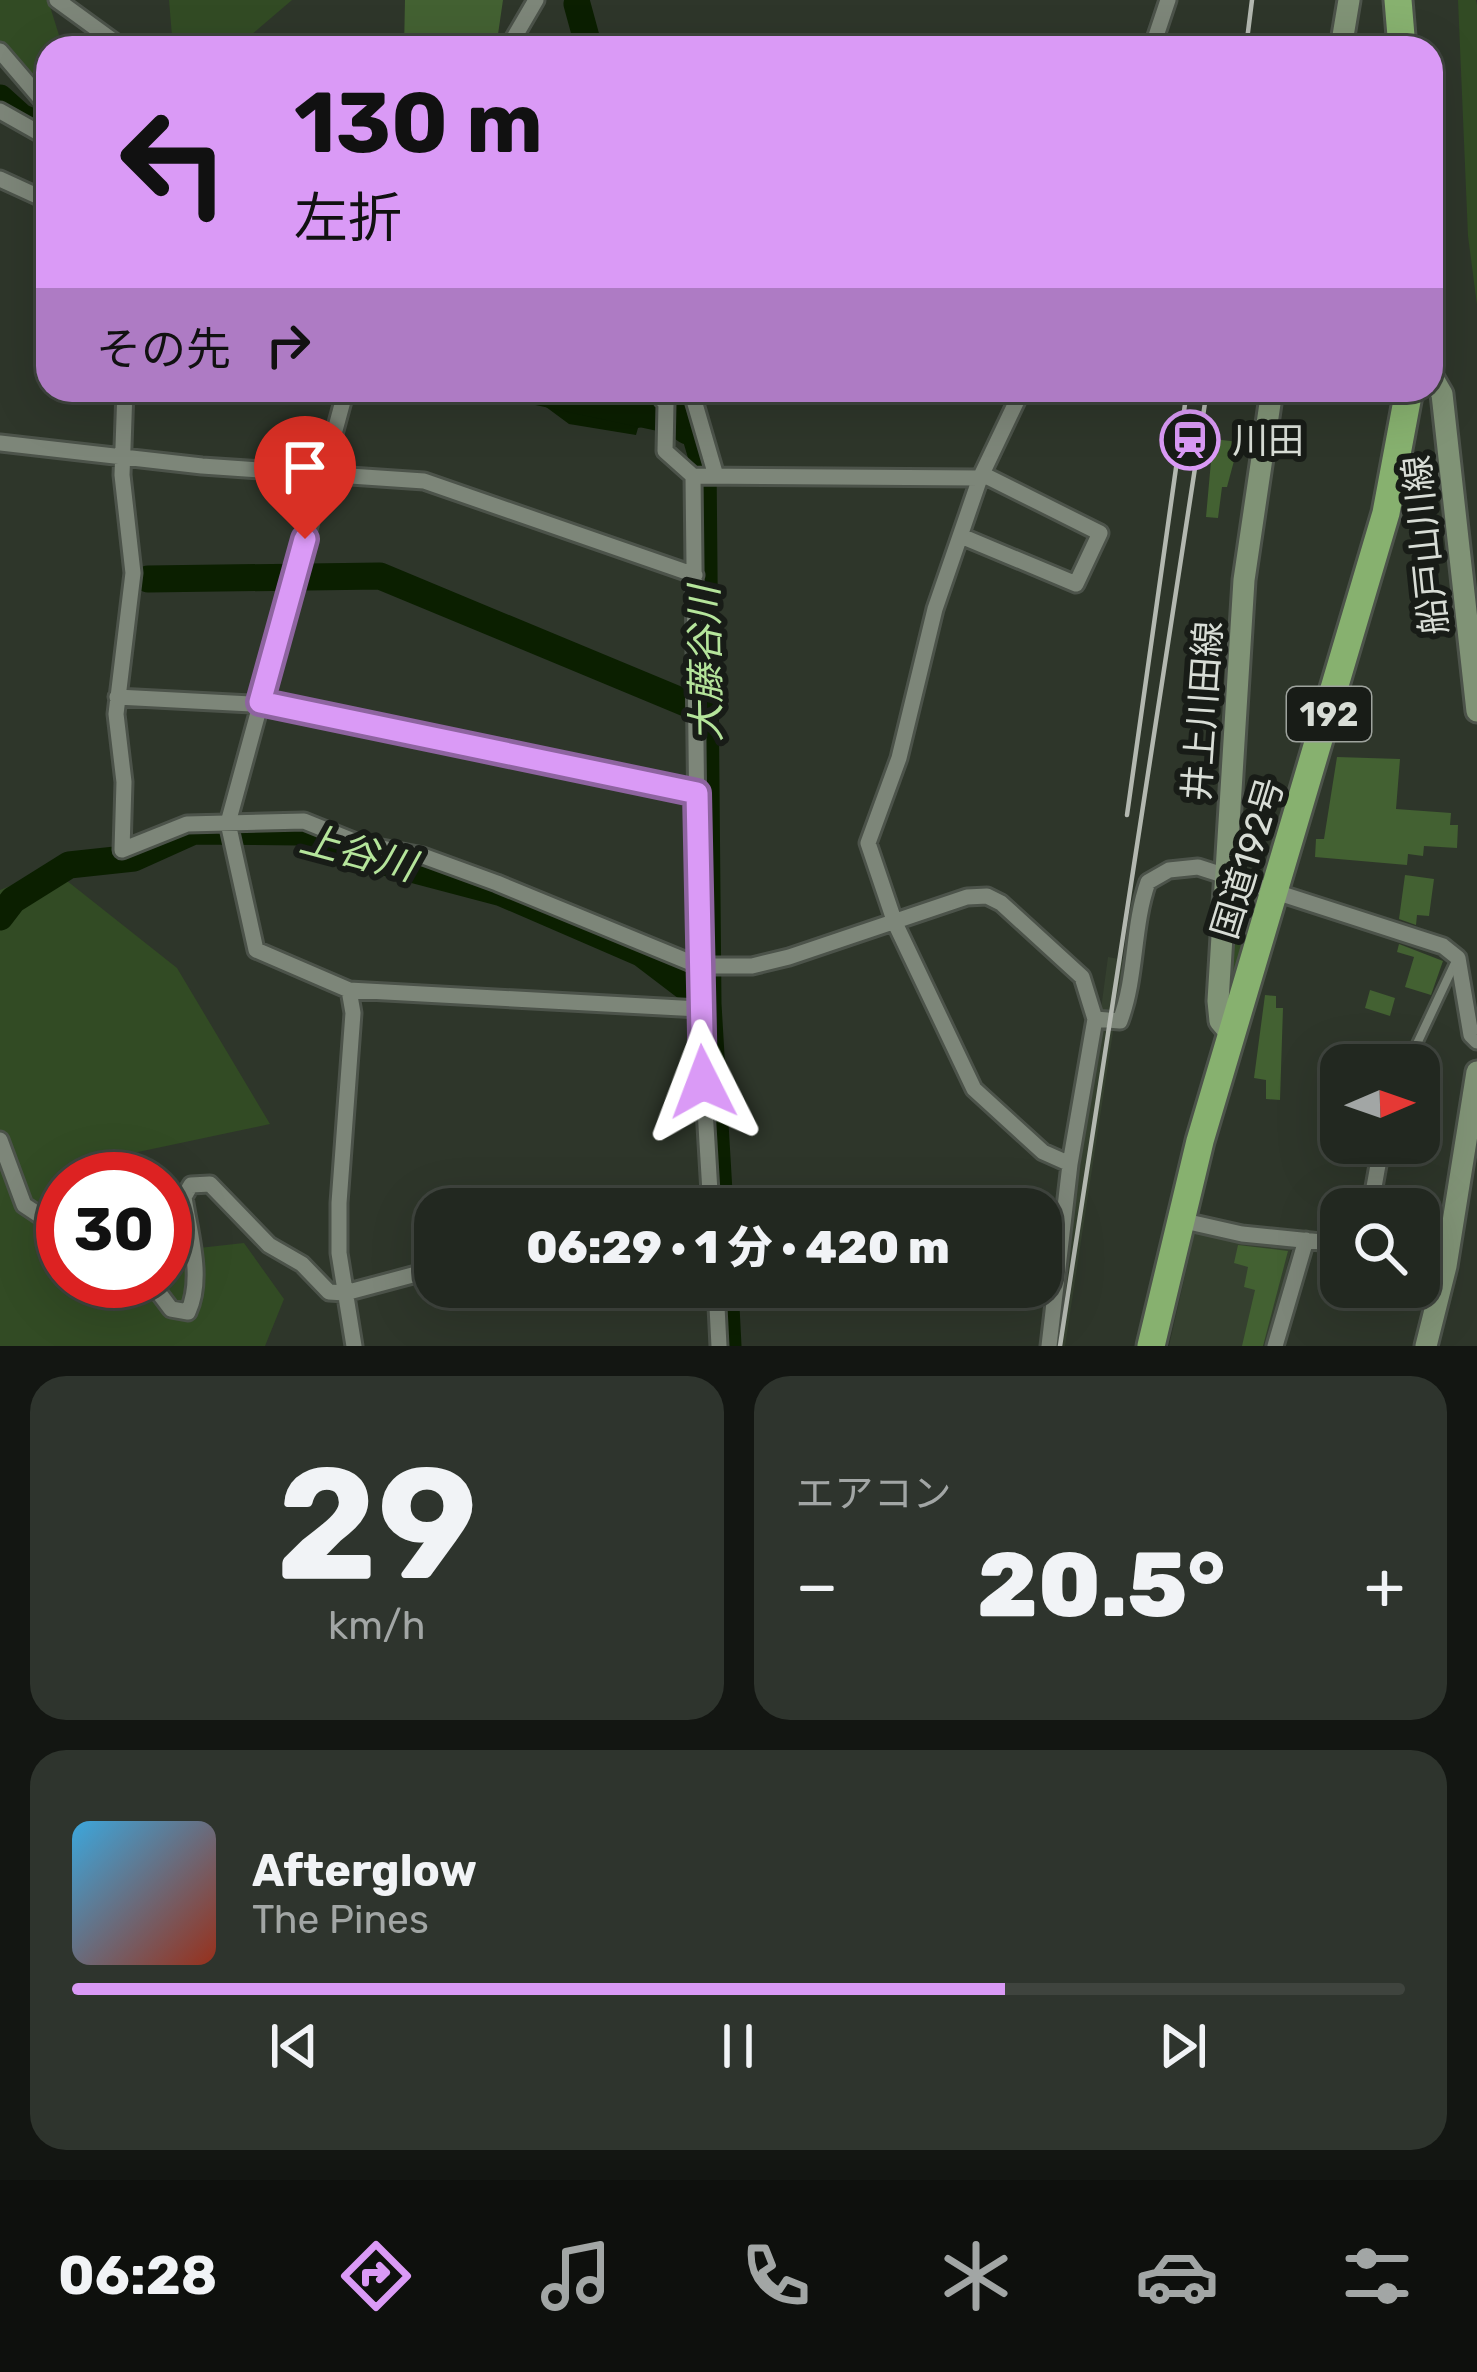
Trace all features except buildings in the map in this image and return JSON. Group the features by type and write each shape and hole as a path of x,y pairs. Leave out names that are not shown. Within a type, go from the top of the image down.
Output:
{"highway":[{"path":"1398,0 1401,36"},
{"name":"国道192号","path":"1151,1346 1231,1034 1386,513 1407,402"}],"main road":[{"path":"1343,36 1349,0"},
{"name":"井上川田線","path":"1231,1034 1220,1021 1218,1001 1225,872 1244,580 1270,402"},
{"name":"船戸山川線","path":"1443,402 1477,711"},
{"path":"1424,1341 1446,1266 1477,1072"}],"street":[{"path":"57,0 106,36"},
{"path":"515,36 536,0"},
{"path":"1155,36 1168,0"},
{"path":"0,51 36,93"},
{"path":"0,111 36,131"},
{"path":"0,179 36,196"},
{"path":"124,402 122,458 133,573 117,698 124,782 122,850 170,828 229,830 304,821 361,844 423,856 705,966 752,966 968,897 987,896 1082,976 1095,1018 1070,1164 1049,1346"},
{"path":"343,402 229,830 256,950 349,991 699,1000"},
{"path":"659,402 665,451 704,476 981,476 1100,532 1076,584 961,536"},
{"path":"693,402 704,476 695,574 705,966 699,1000 710,1188"},
{"path":"1016,402 981,476 935,608 899,758 868,843 895,923 974,1089 1043,1152 1070,1164"},
{"path":"0,442 122,458 424,482 695,574"},
{"path":"117,698 260,702 697,793"},
{"path":"1095,1018 1120,1021 1130,996 1138,909 1148,882 1169,870 1198,867 1443,946 1457,958 1471,1035 1477,1041"},
{"path":"349,991 352,1013 339,1203 354,1346"},
{"path":"0,1140 24,1205 36,1213"},
{"path":"192,1185 210,1184 269,1245 302,1264 329,1292 345,1293 414,1275"},
{"path":"1180,1220 1241,1234 1320,1242"},
{"path":"1276,1346 1306,1240"},
{"path":"192,1269 192,1303"},
{"path":"717,1308 719,1346"}],"lane":[{"path":"1417,1044 1457,958"}],"shaded area":[{"path":"0,0 48,0 59,36 36,36 36,78 0,43"},
{"path":"169,0 292,0 250,36 172,36"},
{"path":"1458,0 1476,0 1477,5 1477,305 1468,236"},
{"path":"547,402 652,402 649,425 638,428 636,435 569,424 546,407"},
{"path":"52,869 177,968 270,1124 138,1152 36,1152 36,1308 192,1308 192,1249 244,1243 284,1299 265,1346 0,1346 0,890"},
{"path":"1233,880 1265,891 1238,987 1228,982"},
{"path":"1108,957 1124,960 1065,1346 1056,1346"},
{"path":"1196,1227 1292,1245 1269,1346 1169,1346"}],"waterway":[{"path":"577,4 586,36"},
{"name":"大藤谷川","path":"0,98 36,124"},
{"name":"大藤谷川","path":"586,402 671,420 687,431"},
{"name":"大藤谷川","path":"686,402 703,461 708,1004 719,1188"},
{"name":"上谷川","path":"148,579 380,576 705,711"},
{"name":"上谷川","path":"0,917 13,900 69,865 134,858 194,831 300,832 358,855 502,893 641,953 708,1004"},
{"name":"大藤谷川","path":"726,1308 728,1346"}],"railway":[{"path":"1248,36 1252,0"},
{"path":"1127,815 1185,402"},
{"path":"1060,1346 1205,402"}],"place":[{"name":"川田","path":"1190,440"}],"route":[{"path":"305,539 260,702 697,793 703,1082"}]}
